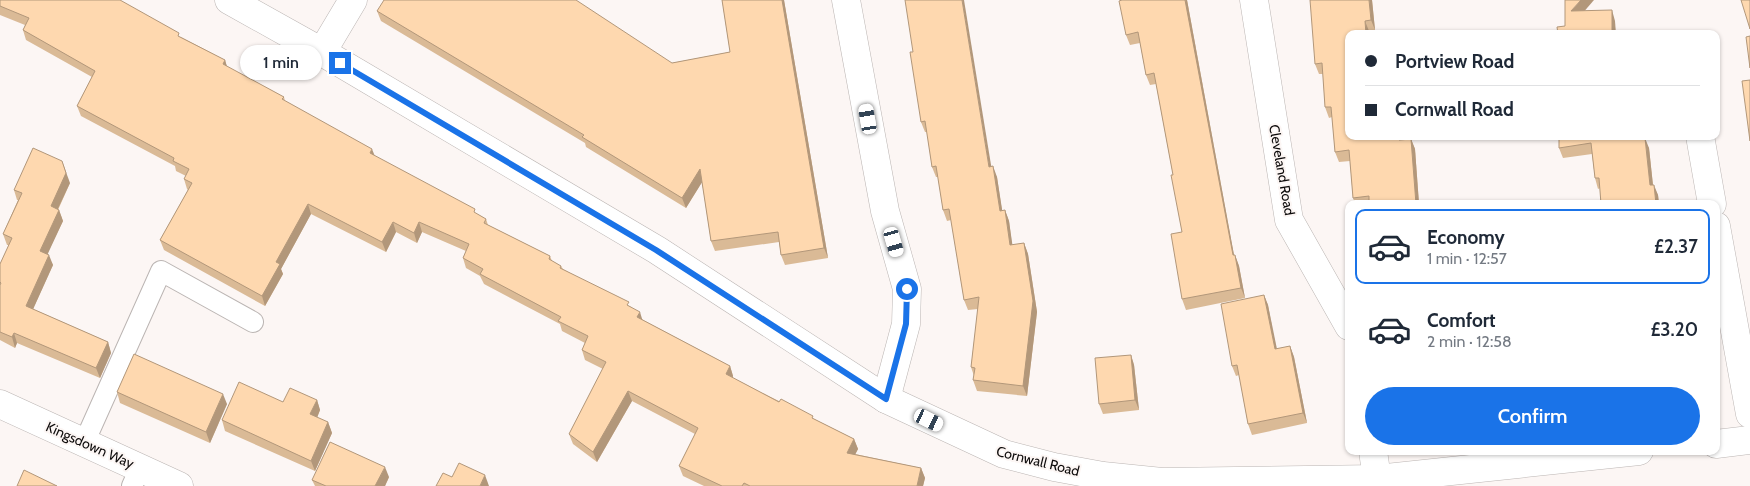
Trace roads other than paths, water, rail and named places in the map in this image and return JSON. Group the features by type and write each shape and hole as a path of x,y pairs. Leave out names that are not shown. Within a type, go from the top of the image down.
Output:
{"street":[{"name":"Cornwall Road","path":"229,0 322,52 656,250 886,399 1004,454 1054,467 1103,476 1162,482 1378,479 1602,455"},
{"path":"322,52 353,0"},
{"path":"846,0 885,211 907,289 906,324 886,399"},
{"name":"Cleveland Road","path":"1254,0 1289,220 1345,319"},
{"path":"1701,140 1711,200"},
{"path":"1720,248 1750,414"},
{"name":"Kingsdown Way","path":"0,404 84,443 136,477 179,486"},
{"path":"1720,444 1750,440"},
{"path":"1373,455 1378,479"}],"lane":[{"path":"84,443 161,272 253,322"}]}
